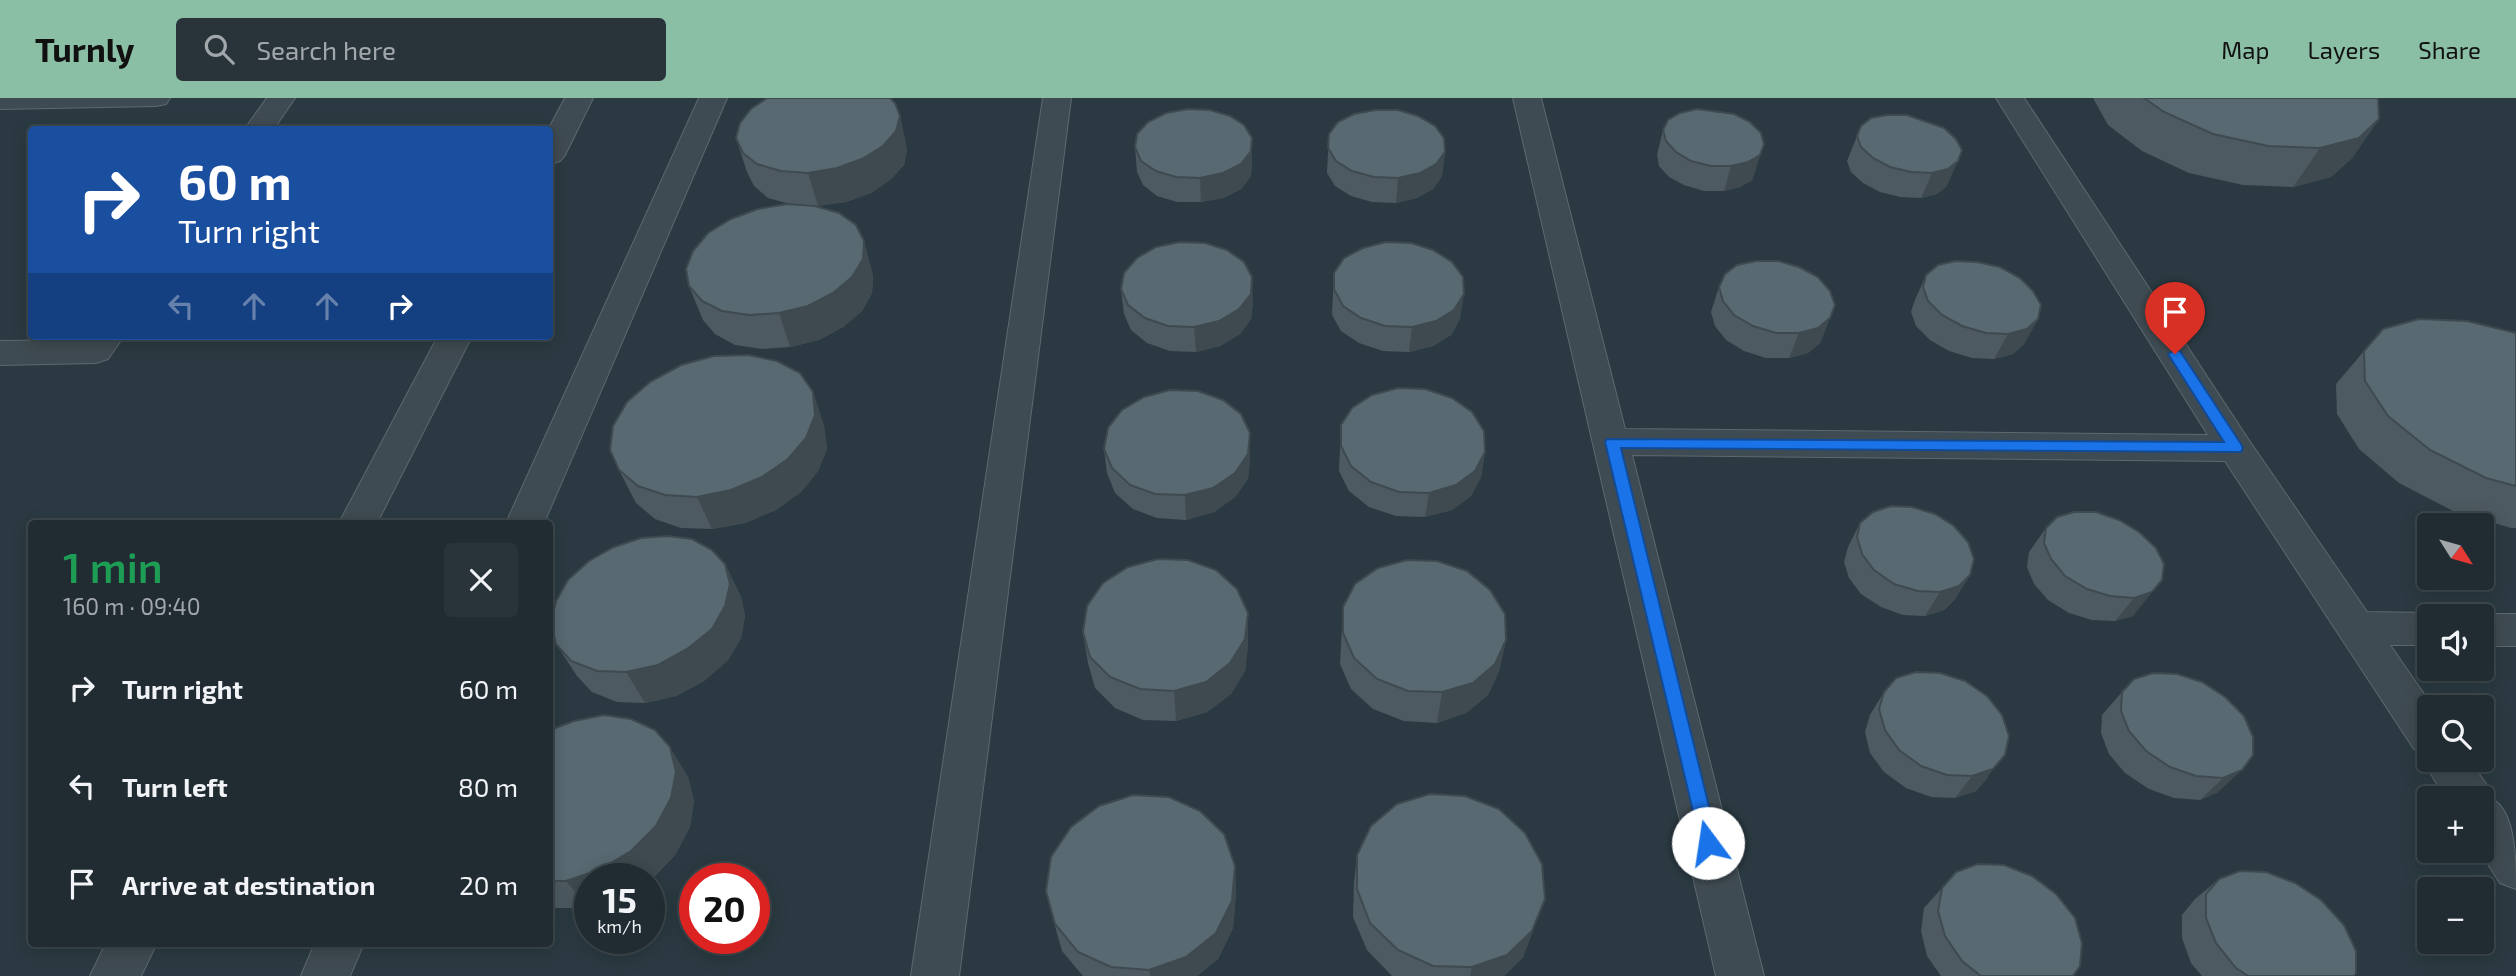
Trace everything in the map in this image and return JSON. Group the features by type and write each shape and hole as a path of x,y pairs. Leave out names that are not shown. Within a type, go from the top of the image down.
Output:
{"lane":[{"path":"0,101 156,98"},
{"path":"261,126 281,98"},
{"path":"553,149 579,98"},
{"path":"526,520 712,98"},
{"path":"936,976 1057,98"},
{"path":"1527,98 1740,976"},
{"path":"2010,98 2235,448 2417,717"},
{"path":"0,353 96,352 104,340"},
{"path":"360,520 453,340"},
{"path":"1612,442 2235,448"},
{"path":"2359,628 2417,629"},
{"path":"2494,629 2516,630"},
{"path":"2494,834 2516,868"},
{"path":"114,976 131,947"},
{"path":"325,976 338,947"}],"building":[{"path":"767,98 890,98 900,116 896,131 883,146 862,159 837,168 808,173 781,171 757,164 743,153 736,138 740,123 751,109"},
{"path":"2144,98 2378,98 2379,119 2359,138 2320,148 2268,146 2213,134 2164,112"},
{"path":"1188,109 1210,110 1230,116 1244,125 1252,138 1251,151 1241,164 1223,173 1200,178 1176,177 1156,171 1141,161 1135,147 1137,134 1148,122 1166,113"},
{"path":"1697,109 1734,114 1750,122 1761,133 1764,144 1760,155 1748,162 1731,166 1711,166 1691,161 1676,152 1666,141 1663,130 1668,120 1680,113"},
{"path":"1398,110 1418,116 1435,126 1444,138 1445,152 1436,164 1420,173 1398,178 1374,177 1352,171 1336,161 1328,148 1329,134 1338,122 1354,114"},
{"path":"1907,115 1944,128 1956,139 1962,150 1958,161 1948,169 1932,173 1890,167 1873,158 1861,147 1857,136 1861,126 1871,118"},
{"path":"787,204 815,206 839,213 856,225 864,241 863,259 852,277 833,293 808,306 779,313 749,315 722,311 702,301 689,286 686,269 693,251 708,233 731,219 758,209"},
{"path":"1180,242 1205,243 1227,250 1244,262 1252,277 1251,294 1239,309 1219,321 1194,327 1168,326 1145,318 1128,305 1121,289 1124,273 1137,258 1156,247"},
{"path":"1386,242 1411,243 1433,250 1452,262 1463,277 1464,294 1454,310 1436,321 1412,327 1385,326 1361,318 1343,306 1334,289 1334,273 1344,258 1363,248"},
{"path":"1756,261 1778,261 1799,267 1818,277 1830,291 1835,305 1830,318 1818,328 1799,333 1776,333 1753,326 1734,315 1723,301 1719,287 1725,274 1737,265"},
{"path":"1955,261 2000,267 2020,278 2033,291 2041,305 2038,319 2027,329 2008,334 1986,333 1962,326 1942,315 1928,301 1923,287 1926,275 1938,265"},
{"path":"2419,319 2467,321 2516,333 2516,486 2486,478 2430,450 2388,416 2365,381 2364,351 2383,329"},
{"path":"748,355 777,361 800,373 813,392 815,415 806,438 788,459 762,477 731,490 697,497 665,495 638,486 619,470 610,450 613,426 627,402 650,382 681,365 714,356"},
{"path":"1398,388 1425,389 1452,398 1472,412 1484,431 1485,452 1475,471 1456,485 1429,493 1399,492 1371,482 1351,466 1341,446 1341,425 1352,408 1372,395"},
{"path":"1170,390 1198,391 1223,400 1241,414 1250,433 1248,454 1235,473 1213,488 1185,495 1155,494 1130,485 1112,468 1104,449 1108,428 1122,410 1144,397"},
{"path":"1891,506 1912,507 1935,514 1954,526 1968,542 1974,559 1970,575 1959,586 1940,592 1918,591 1894,584 1874,570 1862,554 1857,537 1860,523 1873,512"},
{"path":"2074,512 2096,512 2119,520 2139,532 2156,548 2164,564 2162,580 2152,592 2134,598 2110,596 2087,589 2065,576 2051,559 2044,543 2046,528 2057,517"},
{"path":"668,536 692,539 712,550 725,564 730,584 725,606 712,629 687,649 658,665 626,672 597,671 571,661 556,644 553,614 556,601 568,580 589,561 614,547 641,538"},
{"path":"1158,559 1188,560 1216,570 1237,589 1248,613 1245,639 1230,663 1206,682 1174,691 1140,689 1110,677 1090,657 1083,632 1087,606 1103,583 1128,567"},
{"path":"1407,560 1437,561 1467,571 1490,590 1505,614 1506,640 1495,664 1473,683 1442,692 1408,691 1377,679 1354,658 1343,633 1343,607 1355,584 1378,568"},
{"path":"1916,672 1940,673 1965,681 1987,696 2002,715 2009,736 2005,755 1993,769 1972,776 1947,775 1921,766 1899,750 1885,730 1879,709 1884,692 1896,678"},
{"path":"2153,673 2177,674 2202,682 2225,697 2244,716 2253,737 2253,755 2242,770 2223,778 2196,776 2170,767 2146,751 2129,731 2121,711 2122,692 2134,679"},
{"path":"604,715 631,719 655,730 670,747 676,772 671,798 656,826 631,851 611,863 574,863 574,878 566,881 553,881 553,729"},
{"path":"1430,794 1465,796 1499,809 1525,833 1542,864 1545,899 1532,931 1507,955 1472,967 1433,966 1398,950 1370,923 1357,889 1357,855 1371,826 1397,804"},
{"path":"1133,795 1169,797 1200,811 1224,834 1235,866 1232,901 1216,933 1186,957 1149,970 1111,967 1078,952 1055,924 1046,891 1051,857 1071,827 1099,806"},
{"path":"1978,864 2004,865 2032,876 2056,894 2075,918 2082,943 2080,966 2073,976 1981,976 1962,961 1945,936 1938,911 1942,888 1956,872"},
{"path":"2240,871 2266,872 2295,883 2321,900 2344,925 2356,951 2354,976 2248,976 2236,968 2216,943 2206,918 2206,894 2219,879"}],"route":[{"path":"1708,843 1612,442 2235,448 2175,354"}]}
